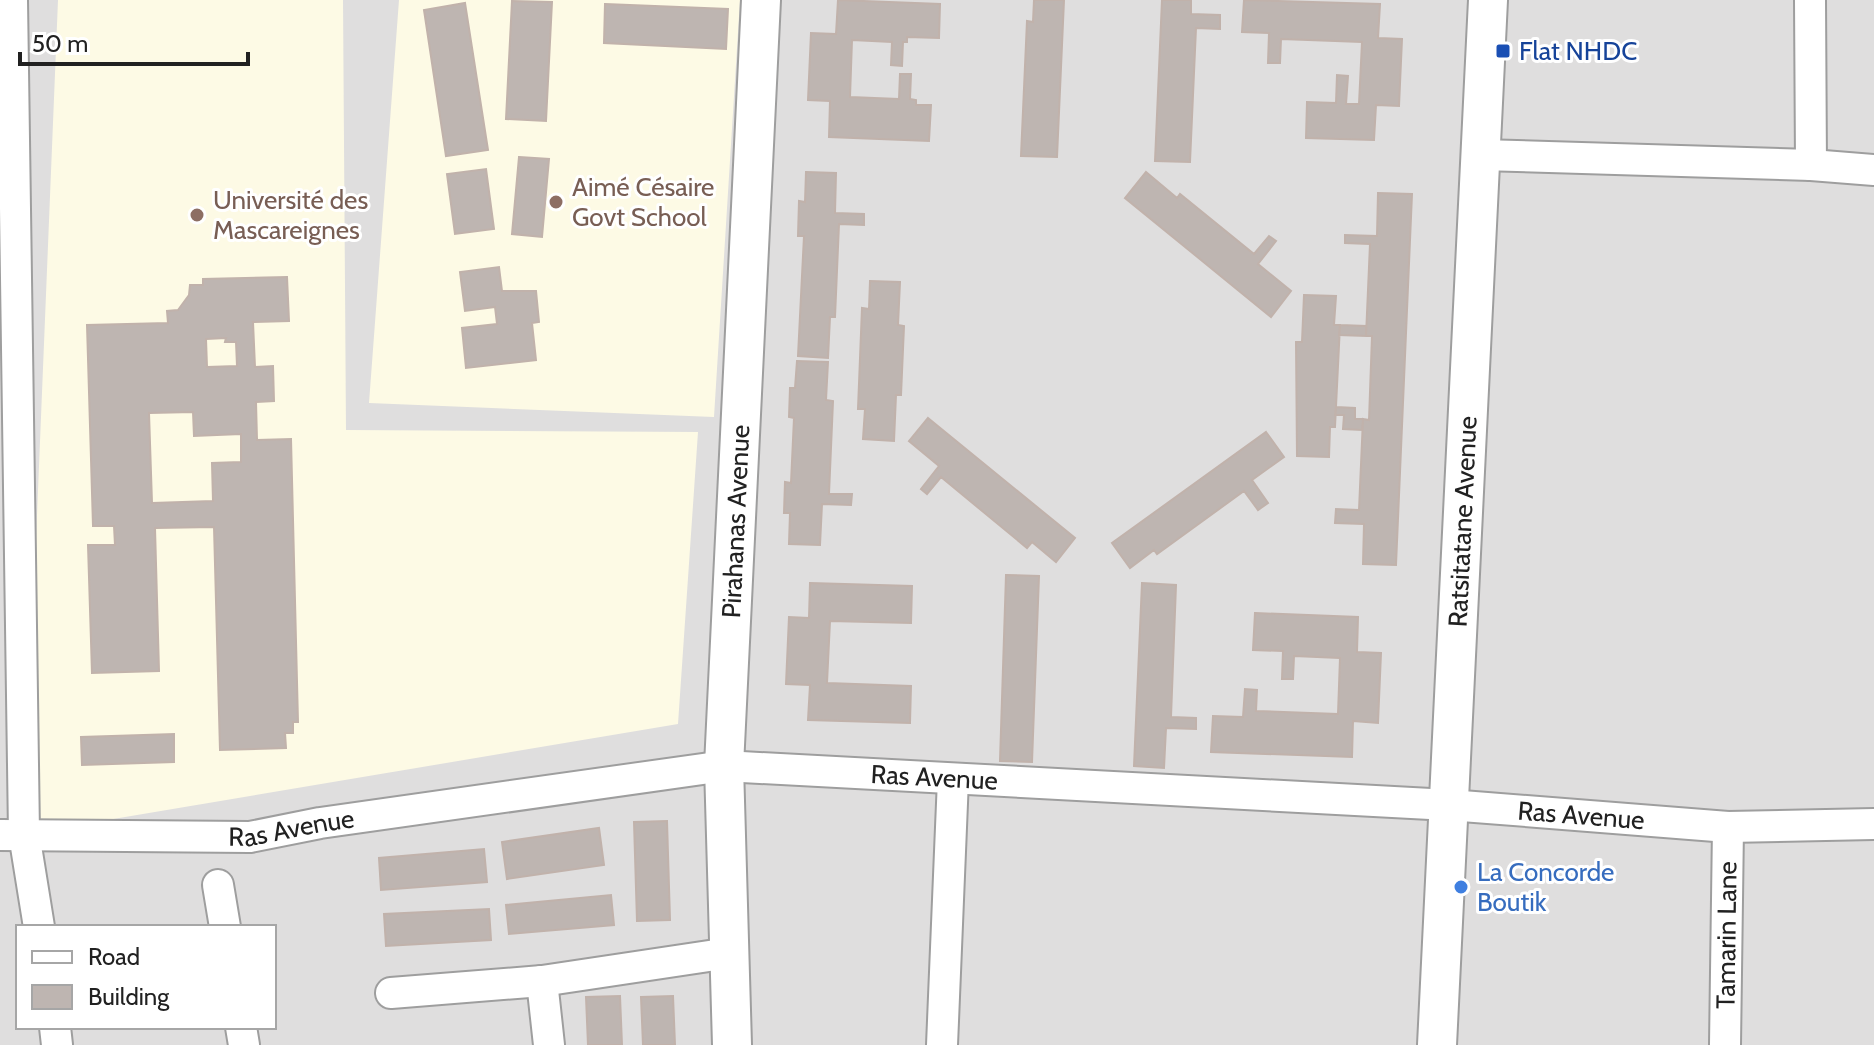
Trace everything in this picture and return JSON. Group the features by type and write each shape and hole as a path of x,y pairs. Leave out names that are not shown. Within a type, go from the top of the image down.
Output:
{"street":[{"path":"12,0 12,835 38,925"},
{"name":"Pirahanas Avenue","path":"732,1045 724,766 761,0"},
{"name":"Ratsitatane Avenue","path":"1437,1045 1488,0"},
{"path":"1810,0 1811,165"},
{"path":"1481,155 1811,165 1874,170"},
{"name":"Ras Avenue","path":"12,835 250,837 320,823 724,766 1449,805 1728,827 1874,824"},
{"path":"942,1045 953,779"},
{"name":"Tamarin Lane","path":"1725,1045 1728,827"},
{"path":"218,885 225,925"},
{"path":"391,993 542,981 729,953"},
{"path":"542,981 549,1045"}],"shaded area":[{"path":"0,0 1874,0 1874,1045 0,1045"},
{"name":"Université des Mascareignes","path":"58,0 343,0 346,430 698,432 678,724 24,834"},
{"name":"Aimé Césaire Govt School","path":"399,0 740,0 714,417 369,403"}],"building":[{"path":"838,0 940,4 939,38 907,37 907,42 903,42 902,66 891,65 892,42 852,40 850,97 899,99 900,74 911,74 910,99 916,100 916,105 931,105 929,141 829,137 830,101 808,100 811,33 836,34"},
{"path":"1034,0 1064,0 1057,157 1021,156 1027,21 1033,22"},
{"path":"1162,0 1191,0 1191,14 1220,15 1220,29 1196,28 1190,162 1155,161"},
{"path":"1244,0 1380,4 1378,38 1402,39 1399,106 1376,105 1374,140 1306,138 1307,102 1336,103 1337,75 1348,76 1346,104 1359,104 1362,42 1281,39 1280,63 1268,63 1269,33 1242,32"},
{"path":"512,1 552,2 546,121 506,119"},
{"path":"465,3 488,150 446,156 424,10"},
{"path":"605,4 728,9 726,49 604,43"},
{"path":"519,157 549,159 542,237 512,234"},
{"path":"486,169 494,229 455,234 447,174"},
{"path":"806,172 836,173 835,213 864,214 864,225 839,224 835,317 830,317 828,358 798,356 804,236 798,236 799,201 805,202"},
{"path":"1146,172 1177,198 1180,194 1254,254 1269,236 1276,241 1258,264 1291,291 1271,317 1125,198"},
{"path":"1378,193 1412,194 1396,565 1363,564 1364,524 1335,523 1336,509 1359,510 1363,419 1369,420 1372,336 1366,336 1370,244 1345,243 1345,235 1377,236"},
{"path":"499,267 502,291 536,291 539,322 532,323 536,360 466,368 462,328 497,324 495,307 465,311 460,272"},
{"name":"Université des Mascareignes","path":"287,277 289,321 253,322 255,367 273,366 274,401 256,402 257,440 291,439 298,722 293,722 293,733 285,733 286,748 220,750 214,527 155,528 159,671 92,673 88,545 115,545 114,526 93,526 87,325 168,323 167,311 178,310 189,295 190,285 203,285 203,279","holes":["226,338 225,342 236,342 237,366 207,367 206,339","193,412 194,436 241,434 241,462 212,463 213,501 152,503 149,413"]},
{"path":"870,281 900,282 898,325 904,326 901,395 896,395 894,441 863,439 865,409 858,409 862,308 869,309"},
{"path":"1304,295 1336,296 1334,325 1340,325 1335,427 1330,427 1329,457 1297,456 1296,342 1302,342"},
{"path":"1340,325 1366,326 1366,336 1339,335"},
{"path":"797,361 828,362 826,400 833,401 829,494 852,494 851,505 822,504 820,545 789,544 790,513 784,513 785,482 791,483 794,418 789,417 790,388 795,388"},
{"path":"1336,407 1355,408 1355,419 1363,419 1362,430 1343,429 1344,415 1335,415"},
{"path":"928,418 1075,538 1056,562 1032,542 1027,548 941,477 927,494 921,489 939,466 909,441"},
{"path":"1266,432 1284,457 1252,480 1268,503 1258,510 1244,491 1157,554 1154,550 1130,568 1112,543"},
{"path":"1006,575 1039,576 1032,762 1000,761"},
{"path":"810,583 912,586 911,623 830,621 827,683 911,686 910,723 808,720 810,685 786,684 789,617 809,618"},
{"path":"1142,583 1176,585 1171,717 1196,718 1196,729 1166,728 1164,768 1134,766"},
{"path":"1255,613 1358,617 1357,652 1381,653 1378,723 1353,721 1352,757 1211,752 1213,716 1243,717 1245,689 1257,690 1256,711 1338,714 1340,658 1294,656 1293,679 1282,679 1283,651 1253,650"},
{"path":"174,734 174,762 82,765 81,737"},
{"path":"667,821 670,920 637,921 634,822"},
{"path":"599,828 604,865 507,879 502,842"},
{"path":"484,849 487,882 381,890 379,858"},
{"path":"611,895 614,925 509,934 506,905"},
{"path":"489,909 491,940 386,946 384,914"},
{"path":"620,996 622,1045 588,1045 586,997"},
{"path":"673,996 675,1045 643,1045 641,997"}],"place":[{"name":"Flat NHDC","path":"1503,51"},
{"name":"Aimé Césaire Govt School","path":"556,202"},
{"name":"Université des Mascareignes","path":"197,215"},
{"name":"La Concorde Boutik","path":"1461,887"}]}
